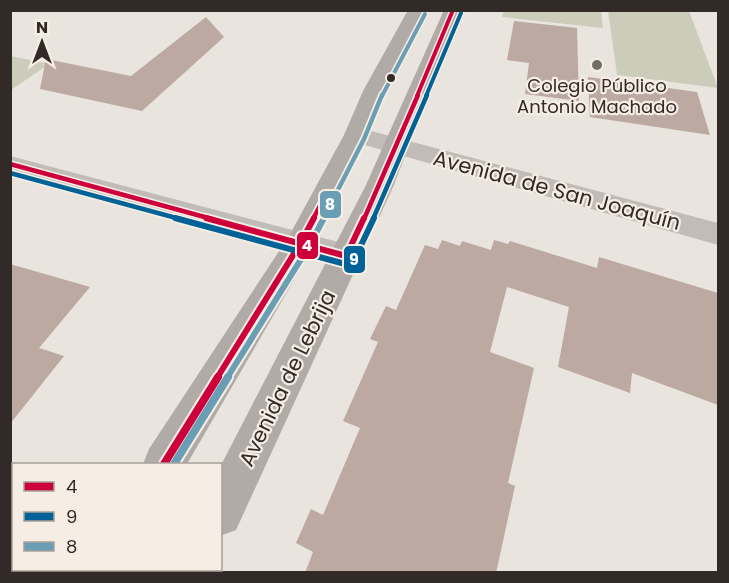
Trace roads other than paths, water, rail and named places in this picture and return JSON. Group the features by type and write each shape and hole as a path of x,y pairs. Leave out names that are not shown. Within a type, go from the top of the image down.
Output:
{"main road":[{"path":"166,463 300,244 417,10"},
{"name":"Avenida de Lebrija","path":"222,510 346,256 396,146 453,10"}],"street":[{"name":"Avenida de San Joaquín","path":"356,135 718,234"},
{"path":"10,164 346,256"}],"place":[{"name":"Colegio Público Antonio Machado","path":"597,65"}]}
